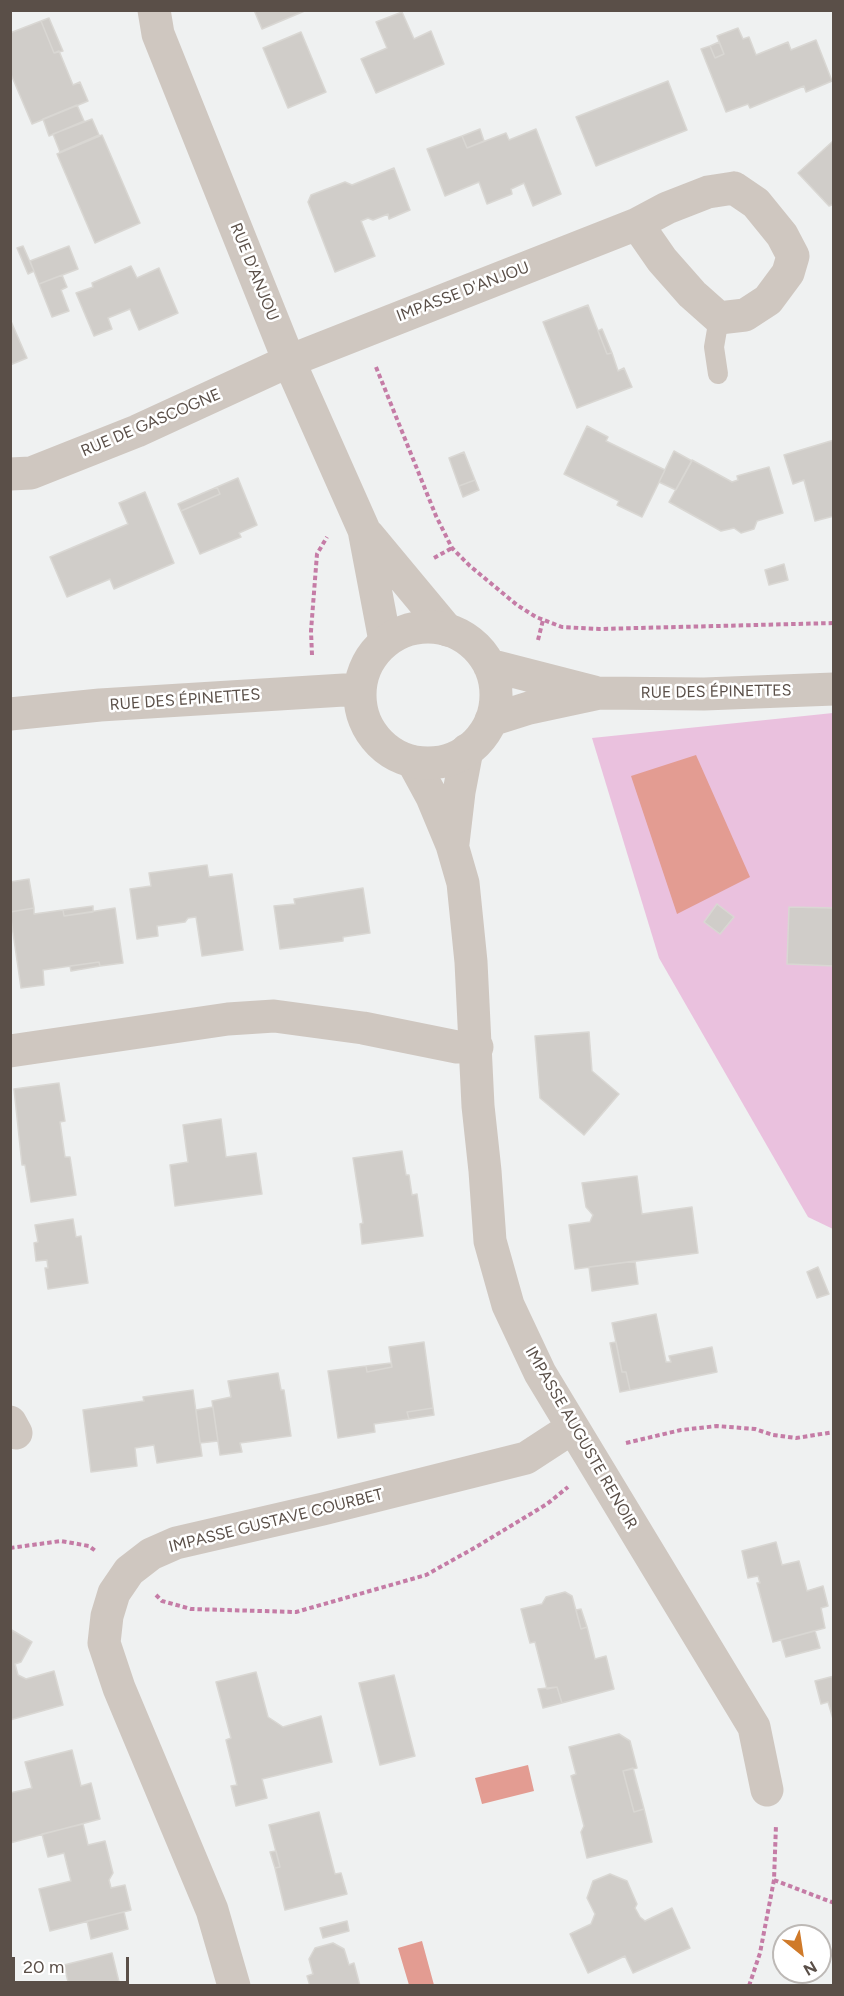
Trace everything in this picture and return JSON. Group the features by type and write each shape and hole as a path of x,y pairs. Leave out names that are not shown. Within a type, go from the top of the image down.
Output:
{"street":[{"name":"RUE D'ANJOU","path":"154,10 158,34 289,361 359,519 386,641"},
{"name":"IMPASSE D'ANJOU","path":"289,361 638,224 668,208 708,192 734,188 756,203 782,235 793,256 788,273 768,300 746,315 719,318"},
{"path":"638,224 662,260 692,294 719,318"},
{"name":"RUE DE GASCOGNE","path":"10,474 31,473 137,431 289,361"},
{"name":"RUE D'ANJOU","path":"359,519 401,577 447,630"},
{"path":"427,627 447,630 467,640 489,664 496,695 491,720 483,735 468,750 455,758 436,762 413,762 389,751 373,736 362,715 359,700 364,672 369,660 386,641 405,631 427,627"},
{"name":"RUE DES ÉPINETTES","path":"489,664 599,693"},
{"name":"RUE DES ÉPINETTES","path":"10,714 100,705 360,689"},
{"name":"RUE DES ÉPINETTES","path":"491,720 529,708 599,693 704,694 834,689"},
{"name":"IMPASSE AUGUSTE RENOIR","path":"452,845 459,792 468,750"},
{"name":"IMPASSE AUGUSTE RENOIR","path":"413,762 432,797 452,845 463,883 477,1047 478,1106 490,1241 508,1305 540,1373 754,1727 767,1790"},
{"path":"10,1051 228,1019 274,1016 363,1028 457,1047 477,1047"},
{"name":"IMPASSE GUSTAVE COURBET","path":"234,1986 212,1910 119,1688 105,1643 107,1616 114,1593 129,1571 150,1554 176,1543 526,1458 573,1428"}],"lane":[{"path":"718,374 714,347 719,318"}],"path":[{"path":"362,332 436,516 452,548 517,605 536,617 562,627 599,629 834,623"},
{"path":"315,692 311,631 317,554 328,534 359,519"},
{"path":"10,1548 61,1541 88,1546 129,1571 162,1601 191,1609 296,1612 426,1575 547,1504 595,1465 611,1448 634,1440 681,1430 717,1426 796,1438 834,1432"},
{"path":"749,1986 760,1953 774,1880 776,1824 767,1790"},
{"path":"774,1880 834,1903"}],"shaded area":[{"path":"833,713 833,1229 808,1217 659,958 592,738"},
{"path":"696,755 750,877 677,914 631,776"},
{"path":"528,1765 534,1791 482,1804 475,1778"},
{"path":"422,1941 434,1985 409,1985 398,1948"}],"building":[{"path":"254,10 307,10 262,29"},
{"path":"402,12 414,39 431,31 444,64 376,93 361,59 387,48 376,22"},
{"path":"49,18 63,51 54,53 41,21"},
{"path":"41,21 54,53 59,51 73,85 80,82 88,101 32,124 10,72 10,33"},
{"path":"738,28 743,39 749,37 756,55 788,42 791,50 816,40 832,81 806,92 804,86 750,108 748,104 726,112 701,49 710,46 715,58 724,54 717,36"},
{"path":"301,32 326,92 288,108 263,48"},
{"path":"719,42 724,54 715,58 710,46"},
{"path":"668,81 687,130 596,166 576,117"},
{"path":"77,105 84,121 49,136 43,119"},
{"path":"92,119 99,135 60,152 53,134"},
{"path":"480,129 484,141 467,148 462,136"},
{"path":"536,129 561,194 533,206 524,183 511,189 512,194 487,204 479,182 445,196 427,149 462,136 467,148 506,133 509,140"},
{"path":"102,135 140,223 95,243 57,154"},
{"path":"833,141 834,204 829,206 798,173"},
{"path":"394,168 410,210 389,219 388,214 373,220 368,218 361,221 375,256 335,272 308,202 311,195 345,182 352,185"},
{"path":"23,246 34,271 28,274 17,248"},
{"path":"69,246 78,269 39,284 30,261"},
{"path":"131,266 137,278 159,268 178,313 139,330 130,309 108,318 112,329 94,336 76,293 93,287 92,283"},
{"path":"62,275 67,287 61,290 69,311 52,317 39,284"},
{"path":"588,305 607,354 612,353 618,371 624,368 632,387 577,408 543,322"},
{"path":"10,319 27,358 10,365"},
{"path":"602,329 612,353 607,354 598,331"},
{"path":"587,426 608,437 606,441 665,470 642,517 617,505 619,501 564,474"},
{"path":"834,440 834,516 815,521 804,480 793,484 784,455"},
{"path":"674,451 692,461 676,490 659,482"},
{"path":"464,452 475,480 459,486 449,458"},
{"path":"692,460 732,482 738,480 737,476 769,467 783,513 757,521 754,529 741,533 734,528 721,531 669,502"},
{"path":"238,478 257,525 239,533 241,537 200,554 181,511 220,494 217,487"},
{"path":"475,480 479,490 463,497 459,486"},
{"path":"217,487 220,494 181,511 178,504"},
{"path":"145,492 174,563 114,589 110,579 67,597 50,557 128,524 119,503"},
{"path":"784,564 788,580 769,585 765,570"},
{"path":"207,865 209,877 232,874 243,950 202,956 196,917 188,918 185,922 157,926 158,936 137,939 130,889 151,886 149,873"},
{"path":"29,879 34,908 10,912 10,882"},
{"path":"363,888 370,933 343,937 343,941 280,949 274,906 295,904 294,899"},
{"path":"717,904 734,917 720,934 704,922"},
{"path":"93,906 93,912 64,916 63,910"},
{"path":"789,907 834,908 834,966 787,964"},
{"path":"34,908 34,914 63,910 64,916 115,908 123,963 100,966 99,962 43,970 44,985 21,988 10,912"},
{"path":"99,962 100,966 71,971 70,966"},
{"path":"589,1032 592,1071 619,1094 584,1135 540,1098 535,1036"},
{"path":"59,1083 65,1121 60,1122 65,1157 70,1157 76,1195 31,1202 25,1165 22,1165 14,1089"},
{"path":"221,1119 226,1157 256,1153 262,1194 175,1206 170,1165 188,1162 183,1125"},
{"path":"402,1151 412,1195 417,1194 423,1236 362,1244 360,1224 363,1223 353,1158"},
{"path":"637,1176 642,1214 692,1207 698,1253 575,1269 569,1225 590,1222 593,1215 586,1207 582,1183"},
{"path":"73,1219 76,1237 81,1236 88,1283 48,1289 45,1268 48,1268 47,1260 36,1261 34,1243 38,1242 35,1225"},
{"path":"635,1261 638,1284 592,1291 589,1267"},
{"path":"818,1267 829,1294 817,1298 807,1272"},
{"path":"656,1314 666,1362 671,1362 669,1356 712,1347 717,1372 630,1390 626,1372 622,1372 612,1323"},
{"path":"424,1342 433,1408 407,1412 409,1419 374,1424 375,1432 338,1438 328,1371 366,1366 367,1372 392,1367 389,1347"},
{"path":"616,1342 622,1372 626,1372 630,1390 620,1392 610,1343"},
{"path":"391,1363 392,1367 367,1372 366,1366"},
{"path":"278,1373 281,1390 284,1390 291,1436 240,1443 242,1452 220,1455 212,1401 231,1397 228,1381"},
{"path":"193,1390 202,1456 157,1463 154,1445 135,1448 137,1466 91,1472 83,1410 144,1401 143,1397"},
{"path":"213,1407 218,1441 200,1443 196,1410"},
{"path":"433,1408 434,1415 409,1419 407,1412"},
{"path":"776,1542 782,1565 799,1561 807,1591 823,1586 828,1606 821,1608 825,1628 773,1642 757,1583 760,1583 758,1576 748,1578 742,1551"},
{"path":"565,1592 572,1596 581,1629 587,1627 595,1659 606,1656 614,1689 562,1703 557,1687 547,1689 535,1642 530,1643 521,1609 542,1604 546,1597"},
{"path":"581,1609 587,1627 581,1629 576,1610"},
{"path":"10,1629 32,1642 21,1662 15,1664 18,1675 26,1679 54,1671 63,1705 10,1720"},
{"path":"815,1631 820,1648 786,1657 781,1640"},
{"path":"256,1672 268,1717 283,1727 321,1716 332,1762 262,1779 267,1798 236,1806 231,1786 237,1785 226,1740 231,1738 216,1682"},
{"path":"394,1675 415,1756 380,1765 359,1683"},
{"path":"834,1676 833,1719 828,1702 821,1704 815,1681"},
{"path":"557,1687 562,1703 543,1708 538,1689"},
{"path":"619,1734 630,1741 637,1768 623,1771 634,1812 644,1809 652,1842 587,1858 581,1832 584,1826 571,1776 576,1774 569,1747"},
{"path":"72,1750 81,1786 91,1783 100,1819 10,1843 10,1793 32,1788 25,1762"},
{"path":"633,1768 644,1809 634,1812 623,1771"},
{"path":"319,1812 335,1874 341,1873 347,1894 285,1910 275,1868 280,1867 269,1825"},
{"path":"83,1824 88,1845 105,1841 113,1873 109,1880 111,1888 125,1885 131,1910 50,1931 39,1889 71,1881 64,1853 48,1857 42,1834"},
{"path":"276,1851 280,1867 275,1868 270,1852"},
{"path":"610,1874 627,1881 637,1904 635,1908 645,1921 672,1908 690,1948 633,1973 625,1956 588,1973 570,1934 591,1924 595,1914 587,1898 593,1881"},
{"path":"124,1912 128,1929 91,1939 87,1921"},
{"path":"347,1921 349,1931 323,1938 320,1928"},
{"path":"333,1943 344,1949 349,1965 354,1963 360,1986 310,1986 307,1976 313,1974 309,1959 315,1948"},
{"path":"112,1953 120,1986 69,1986 64,1965"}]}
